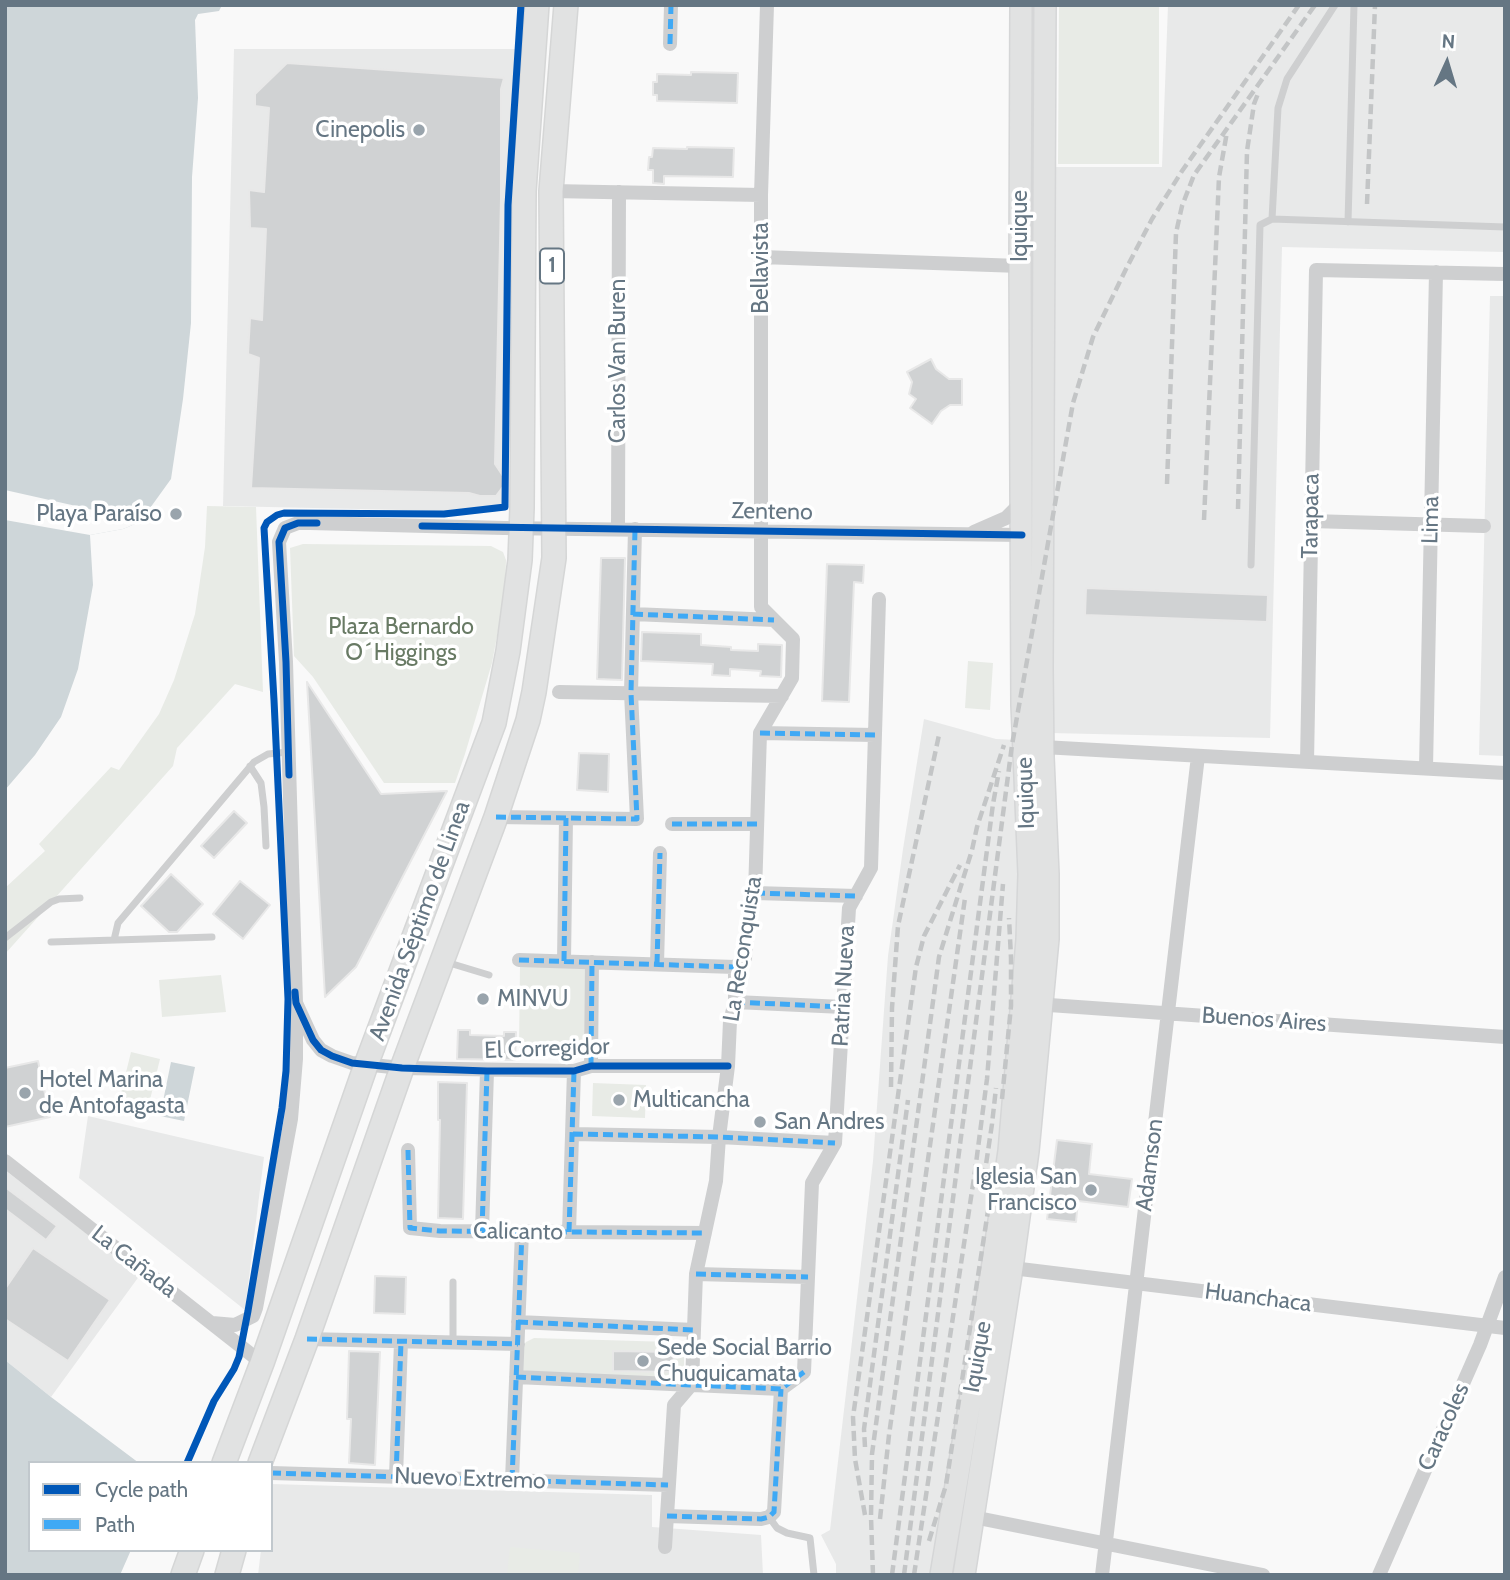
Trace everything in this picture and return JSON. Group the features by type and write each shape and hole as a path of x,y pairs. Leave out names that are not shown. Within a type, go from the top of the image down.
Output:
{"highway":[{"name":"1","path":"521,528 524,191 537,5"},
{"name":"1","path":"554,528 551,191 566,5"},
{"name":"Avenida Séptimo de Linea","path":"226,1461 366,1065 494,723 508,650 520,560 521,528"},
{"name":"Avenida Séptimo de Linea","path":"261,1461 307,1339 402,1068 496,817 528,720 554,558 554,528"},
{"path":"183,1575 191,1552"},
{"path":"231,1574 234,1552"}],"main road":[{"name":"Iquique","path":"964,1575 1028,1151 1033,1004 1027,940 1029,874 1023,705 1021,5"},
{"name":"Iquique","path":"941,1575 1033,1004 1048,939 1042,668 1045,5"},
{"path":"1021,503 1032,491 1042,464"},
{"path":"1023,705 1027,724 1043,747"}],"street":[{"path":"670,44 671,5"},
{"name":"Bellavista","path":"760,531 761,195 766,5"},
{"path":"551,191 761,195"},
{"name":"Carlos Van Buren","path":"618,529 619,192"},
{"path":"761,257 1020,266"},
{"name":"Tarapaca","path":"1307,762 1316,270 1436,272"},
{"path":"1436,272 1505,274"},
{"name":"Lima","path":"1426,768 1436,272"},
{"name":"Zenteno","path":"970,534 1006,518 1021,503"},
{"path":"1311,521 1483,526"},
{"name":"Zenteno","path":"289,752 279,542 285,528 298,523 1021,535"},
{"path":"496,817 637,819 631,693 635,529"},
{"name":"La Reconquista","path":"692,1384 696,1274 716,1181 730,1021 735,1002 735,967 745,958 749,904 755,892 760,733 792,678 793,639 761,607 760,531"},
{"name":"Patria Nueva","path":"781,1389 804,1372 812,1183 835,1143 849,908 872,868 879,599"},
{"path":"633,614 774,620"},
{"path":"559,692 782,696"},
{"path":"760,733 875,736"},
{"path":"1043,747 1505,773"},
{"path":"212,1323 236,1325 253,1316 257,1308 291,1119 296,1059 296,1003 289,752"},
{"name":"Adamson","path":"1102,1575 1198,756"},
{"path":"564,961 566,818"},
{"path":"672,824 757,824"},
{"path":"657,964 660,853"},
{"path":"755,892 856,896"},
{"path":"519,960 735,967"},
{"path":"592,962 592,1066"},
{"path":"735,1002 843,1007"},
{"name":"El Corregidor","path":"296,1003 313,1040 321,1049 342,1059 366,1065 487,1071 574,1071 592,1066 728,1066"},
{"name":"Buenos Aires","path":"1033,1004 1505,1037"},
{"path":"482,1231 487,1071"},
{"path":"569,1232 574,1071"},
{"path":"573,1134 835,1143"},
{"name":"Calicanto","path":"408,1150 410,1228 440,1231 705,1233"},
{"name":"La Cañada","path":"5,1161 262,1363"},
{"path":"512,1480 522,1232"},
{"name":"Huanchaca","path":"1012,1268 1505,1328"},
{"path":"696,1274 808,1277"},
{"name":"Caracoles","path":"1378,1575 1480,1345 1505,1277"},
{"path":"519,1322 694,1330"},
{"path":"307,1339 518,1344"},
{"path":"396,1476 401,1342"},
{"path":"516,1377 781,1389 774,1512 761,1520 667,1516"},
{"path":"665,1547 674,1405 692,1384"},
{"name":"Nuevo Extremo","path":"273,1473 668,1485"},
{"path":"973,1517 1263,1575"}],"lane":[{"path":"1272,219 1278,108 1287,79 1335,5"},
{"path":"1348,222 1354,5"},
{"path":"1251,565 1260,225 1272,219 1505,227"},
{"path":"114,940 118,923 250,766 268,754 289,752"},
{"path":"250,766 261,783 266,846"},
{"path":"5,938 51,902 80,898"},
{"path":"51,942 212,937"},
{"path":"442,960 489,975"},
{"path":"453,1282 453,1343"},
{"path":"769,1517 777,1528 810,1538 814,1575"},
{"path":"228,1552 231,1574"}],"shaded area":[{"path":"5,5 222,5 219,11 198,14 195,20 198,98 192,177 191,323 171,479 140,522 123,529 90,535 93,585 78,669 61,717 35,755 5,790"},
{"path":"1168,5 1505,5 1505,252 1282,247 1270,738 1050,733 1055,167 1162,167"},
{"path":"234,49 515,49 507,500 495,512 223,506"},
{"path":"1490,296 1505,296 1505,756 1479,755"},
{"path":"924,719 996,739 1018,740 1017,925 1000,1157 937,1575 836,1575 836,1564 821,1535 830,1530 873,1161 888,956"},
{"path":"171,1062 195,1067 184,1121 160,1116"},
{"path":"88,1116 264,1157 245,1310 79,1178"},
{"path":"5,1170 140,1275 51,1397 5,1360"},
{"path":"5,1360 136,1461 28,1461 28,1552 130,1552 120,1575 5,1575"},
{"path":"273,1484 652,1495 652,1527 761,1535 763,1575 258,1575 261,1552 273,1552"}],"green space":[{"path":"1059,5 1159,5 1159,164 1058,164"},
{"path":"207,506 256,507 263,692 235,684 177,748 173,766 5,954 5,888 45,851 39,844 111,767 119,770 159,714 174,680 195,614 205,547"},
{"name":"Plaza Bernardo O´Higgings","path":"303,544 491,546 503,552 506,560 505,593 492,663 455,783 384,783 313,677 294,656 290,548"},
{"path":"968,661 993,663 990,710 965,708"},
{"path":"520,965 588,966 587,1050 519,1049"},
{"path":"221,975 226,1012 162,1017 159,980"},
{"path":"131,1052 160,1059 147,1112 118,1105"},
{"name":"Multicancha","path":"593,1083 646,1085 645,1118 592,1116"},
{"path":"534,1338 671,1342 684,1353 684,1370 672,1381 524,1373 520,1367 521,1349 526,1342"},
{"path":"510,1547 580,1553 578,1575 507,1575"}],"pier":[{"path":"5,490 140,522 123,529 90,535 5,520"}],"building":[{"path":"287,63 504,78 501,89 495,464 505,484 496,496 469,493 251,488 259,358 248,354 250,318 262,320 266,229 250,228 249,190 264,192 269,108 255,106 255,94"},
{"path":"691,72 738,73 737,103 657,101 657,95 653,95 653,82 657,82 657,74 691,75"},
{"path":"653,148 734,148 733,177 664,176 664,184 653,183 653,170 648,170"},
{"path":"931,359 936,369 949,379 962,379 962,405 950,405 941,411 932,424 910,408 916,399 909,394 912,382 907,372"},
{"path":"601,558 625,558 622,680 597,679"},
{"path":"827,564 864,565 863,583 854,582 849,702 822,701"},
{"path":"1086,588 1268,595 1267,622 1085,615"},
{"path":"642,632 701,634 701,645 731,647 731,650 758,651 758,644 782,645 781,677 760,676 761,671 730,669 730,676 712,675 713,664 641,661"},
{"path":"307,682 381,794 447,791 356,967 325,997"},
{"path":"579,753 609,754 608,792 577,790"},
{"path":"234,811 247,823 214,858 201,846"},
{"path":"171,874 203,904 177,932 169,932 141,906"},
{"path":"240,881 270,905 243,939 213,914"},
{"path":"458,1030 470,1030 470,1035 504,1036 504,1032 516,1032 515,1060 457,1059"},
{"name":"Hotel Marina de Antofagasta","path":"38,1061 50,1117 5,1127 5,1068"},
{"path":"438,1082 467,1083 463,1219 438,1218"},
{"name":"Iglesia San Francisco","path":"1057,1140 1092,1144 1089,1174 1132,1179 1128,1207 1078,1201 1076,1222 1047,1219"},
{"path":"5,1187 57,1226 46,1240 5,1209"},
{"path":"33,1248 110,1300 68,1361 5,1319 5,1289"},
{"path":"375,1276 406,1277 405,1314 374,1313"},
{"path":"349,1351 380,1352 375,1465 349,1463"},
{"name":"Sede Social Barrio Chuquicamata","path":"613,1351 674,1352 673,1372 613,1371"}],"railway":[{"path":"904,1575 1012,745 1073,403 1093,337 1152,219 1182,171 1299,5"},
{"path":"1167,484 1176,233 1182,206 1194,175 1315,5"},
{"path":"1367,204 1375,5"},
{"path":"1238,509 1247,151 1254,104 1259,91"},
{"path":"1204,520 1219,177 1227,132"},
{"path":"891,1087 892,1008 898,926 939,735"},
{"path":"873,1575 872,1454 939,957 1004,745"},
{"path":"892,1575 999,771"},
{"path":"865,1515 855,1459 853,1417 916,967 924,936 960,865"},
{"path":"914,1575 987,1079 1003,884"},
{"path":"880,1519 889,1435 965,898"},
{"path":"1002,1099 1011,1006 1009,918"},
{"path":"984,1178 996,1088"},
{"path":"865,1447 864,1429 908,1100"},
{"path":"929,1541 946,1485 995,1165"}],"marked path":[{"path":"670,44 671,5"},
{"path":"496,817 637,819 631,693 635,529"},
{"path":"633,614 774,620"},
{"path":"760,733 875,735"},
{"path":"564,961 566,818"},
{"path":"672,824 757,824"},
{"path":"657,964 660,853"},
{"path":"755,893 856,896"},
{"path":"519,960 735,967"},
{"path":"591,1066 592,962"},
{"path":"735,1002 843,1007"},
{"path":"482,1231 487,1071"},
{"path":"569,1232 574,1071"},
{"path":"573,1134 835,1143"},
{"path":"408,1150 410,1228 440,1231 705,1233"},
{"path":"512,1480 522,1232"},
{"path":"696,1274 808,1277"},
{"path":"518,1322 694,1330"},
{"path":"307,1339 518,1344"},
{"path":"396,1476 401,1342"},
{"path":"516,1377 781,1389 804,1372"},
{"path":"667,1516 761,1519 774,1512 781,1389"},
{"path":"273,1473 668,1485"}],"cycle path":[{"path":"188,1461 214,1401 239,1357 286,1071 288,999 264,528 267,522 284,513 444,514 505,507 508,205 521,5"},
{"path":"289,775 279,542 285,528 298,523 317,523"},
{"path":"422,526 1022,535"},
{"path":"295,992 296,1003 313,1040 321,1050 352,1063 487,1071 574,1071 591,1066 728,1066"}],"place":[{"name":"Cinepolis","path":"419,130"},
{"name":"Playa Paraíso","path":"176,514"},
{"name":"MINVU","path":"483,999"},
{"name":"Hotel Marina de Antofagasta","path":"25,1093"},
{"name":"Multicancha","path":"619,1100"},
{"name":"San Andres","path":"760,1122"},
{"name":"Iglesia San Francisco","path":"1091,1190"},
{"name":"Sede Social Barrio Chuquicamata","path":"643,1361"}]}
